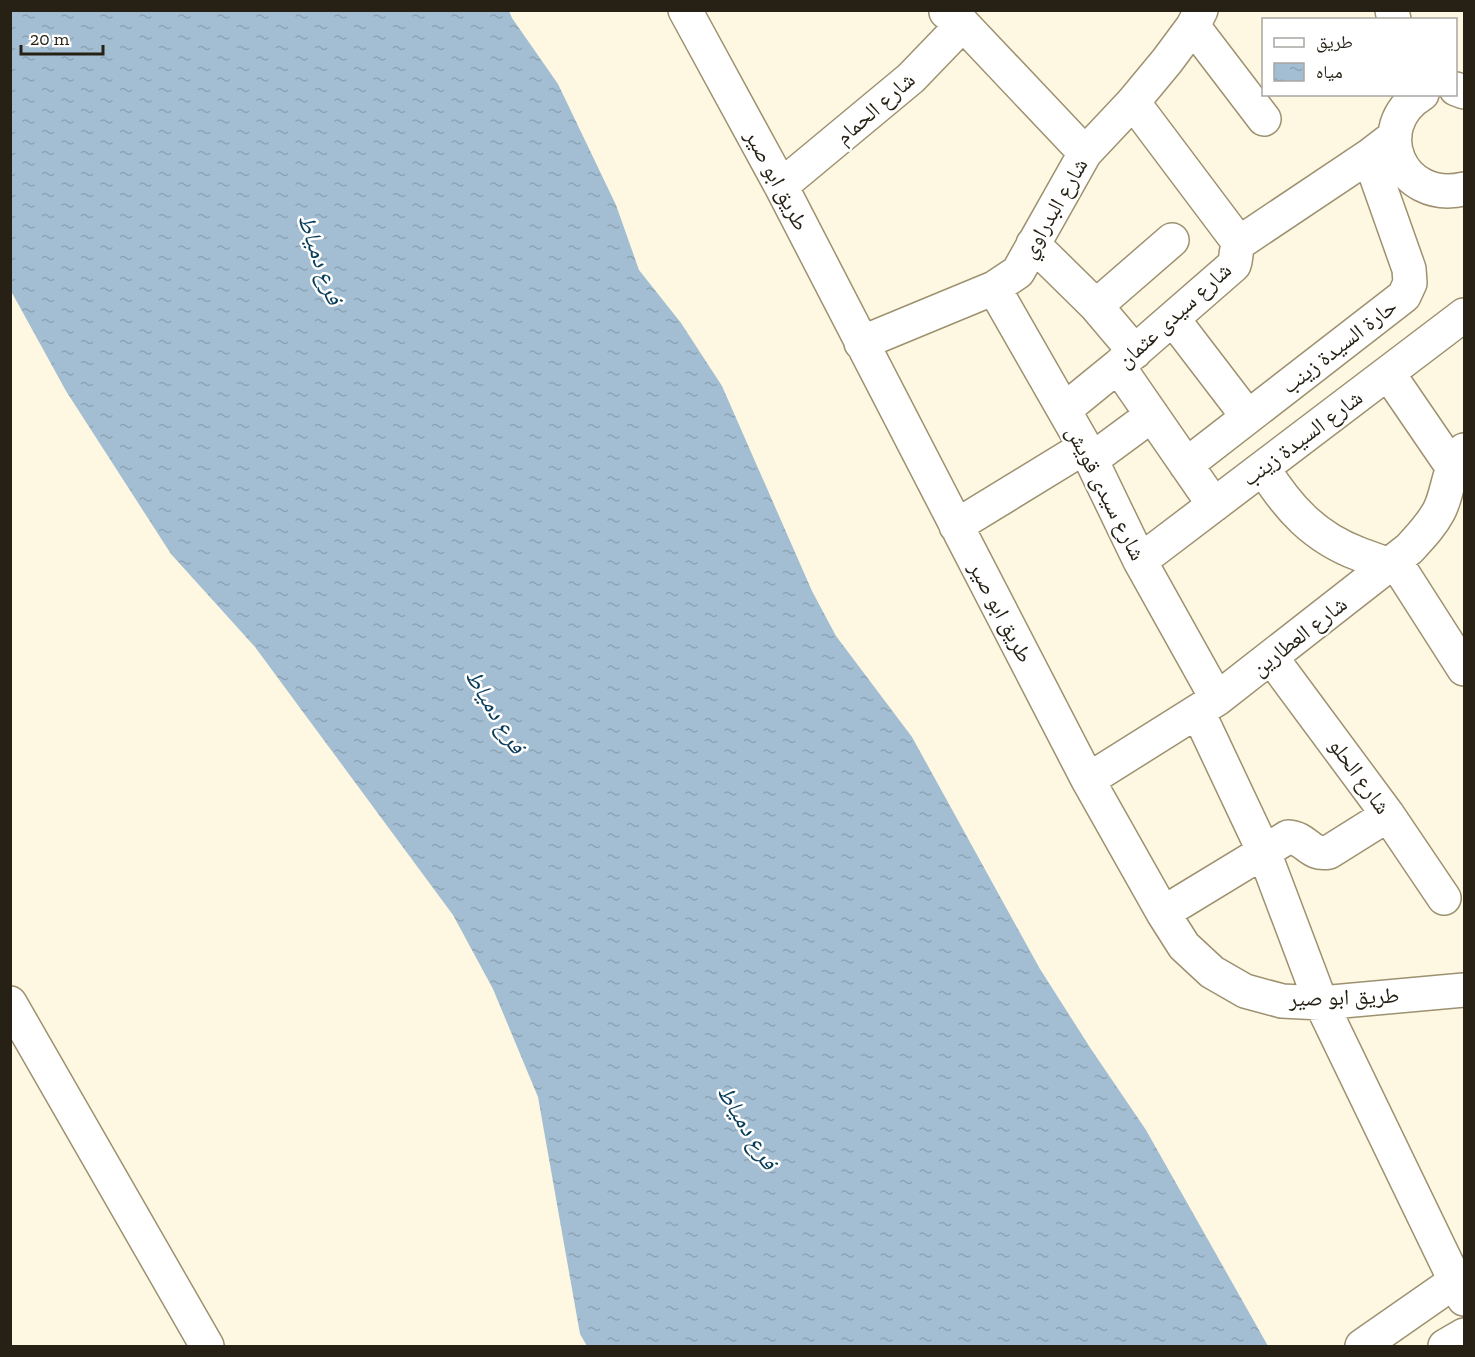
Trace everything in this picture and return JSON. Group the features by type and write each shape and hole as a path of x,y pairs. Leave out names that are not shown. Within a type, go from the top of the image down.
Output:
{"street":[{"name":"طريق ابو صير","path":"685,10 781,186 1088,780 1163,914 1184,946 1220,977 1245,991 1282,1001 1321,1003 1464,990"},
{"name":"شارع الحمام","path":"781,186 911,78 954,17"},
{"path":"954,17 1084,153"},
{"path":"1197,18 1264,119"},
{"name":"شارع البدراوي","path":"861,343 994,288 1018,272 1084,153 1133,102 1167,61 1197,18"},
{"path":"1416,96 1404,110 1398,122 1395,136 1400,162 1406,173 1426,188 1439,192 1464,189"},
{"path":"1133,102 1239,243"},
{"name":"شارع سيدى عثمان","path":"1064,410 1234,265 1235,249 1239,243 1395,136"},
{"name":"حارة السيدة زينب","path":"1186,465 1404,296 1410,283 1409,269 1369,156"},
{"path":"1096,306 1172,240"},
{"path":"1033,244 1096,306 1126,359 1152,416 1214,505"},
{"name":"شارع سيدى قويش","path":"994,288 1088,454 1140,561 1208,706 1321,1003 1462,1285"},
{"name":"شارع السيدة زينب","path":"1140,561 1464,315"},
{"path":"1173,319 1248,417"},
{"path":"1388,373 1459,459"},
{"path":"956,526 1088,454 1152,416"},
{"name":"شارع العطارين","path":"1088,780 1208,706 1409,549 1425,532 1438,512 1459,459"},
{"path":"1263,468 1280,496 1302,520 1329,540 1359,554 1390,564 1402,572 1464,669"},
{"name":"شارع الحلو","path":"1271,657 1388,814 1444,898"},
{"path":"1163,914 1288,837 1297,837 1314,852 1321,854 1329,852 1388,814"},
{"path":"10,1003 207,1347"},
{"path":"1362,1347 1462,1285"},
{"path":"1445,1347 1464,1335"}],"water":[{"name":"فرع دمياط","path":"10,11 509,11 558,84 616,205 639,270 681,323 722,386 812,591 836,636 912,737 1040,969 1146,1130 1268,1346 587,1346 580,1334 538,1097 493,989 453,915 255,647 171,554 66,391 11,291"}]}
